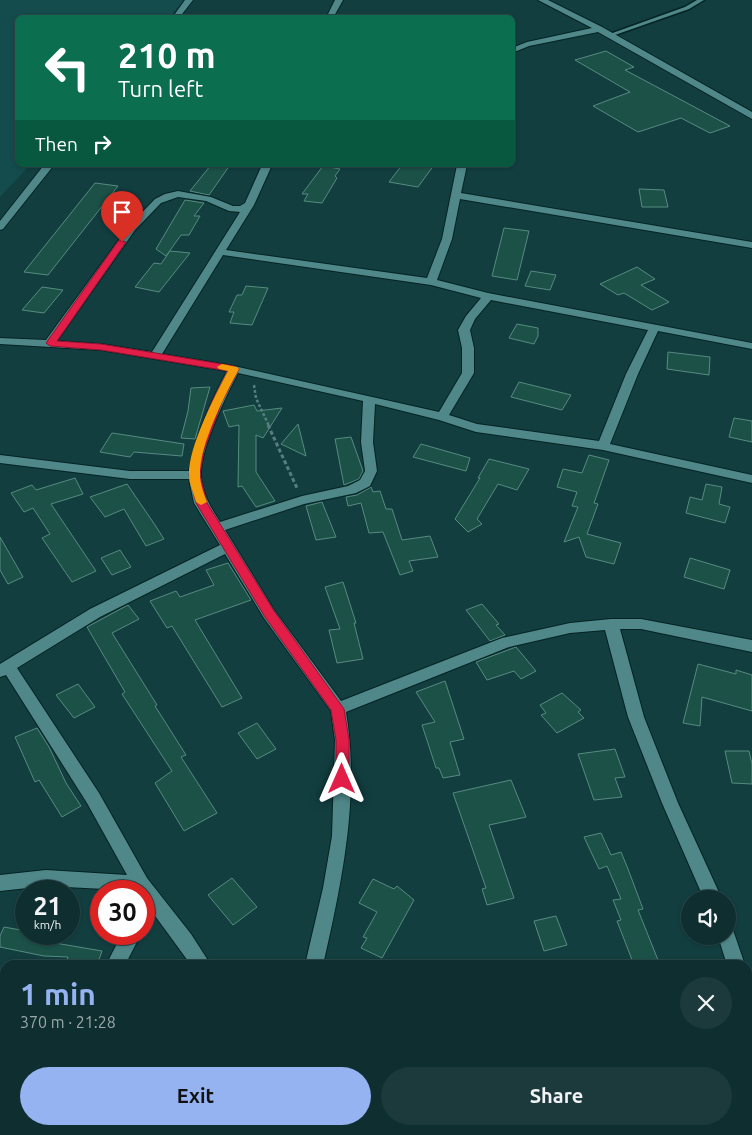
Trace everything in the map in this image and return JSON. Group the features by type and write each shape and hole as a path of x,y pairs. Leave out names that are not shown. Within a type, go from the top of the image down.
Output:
{"street":[{"path":"177,15 189,0"},
{"path":"330,15 339,0"},
{"path":"545,1 557,0"},
{"path":"545,1 599,28 752,116"},
{"path":"515,50 527,44 599,28"},
{"path":"0,227 47,167"},
{"path":"155,356 249,205 266,167"},
{"path":"431,282 442,258 462,167"},
{"path":"50,343 132,228 158,201 178,194 208,199 232,209 242,209 249,205"},
{"path":"456,195 752,245"},
{"path":"220,252 431,282 488,296 752,346"},
{"path":"442,417 468,373 468,348 464,330 470,318 488,296"},
{"path":"603,446 632,374 654,328"},
{"path":"0,341 101,347 252,372 442,417 476,428 603,446 752,478"},
{"path":"234,369 217,402 199,450 194,475 202,503 269,614 338,709 343,740 340,836 332,888 315,960"},
{"path":"217,528 302,500 351,490 361,486 369,479 371,471 367,435 369,399"},
{"path":"0,459 130,475 194,475"},
{"path":"141,880 93,798 4,670 95,613 227,547"},
{"path":"338,709 507,642 570,628 612,624 641,624 752,646"},
{"path":"612,624 636,716 670,803 709,890"},
{"path":"0,883 46,878 90,884"},
{"path":"155,901 186,940 199,960"},
{"path":"118,960 126,945"},
{"path":"729,945 734,960"}],"lane":[{"path":"610,35 687,8 701,0"}],"path":[{"path":"252,372 256,398 302,500"}],"shaded area":[{"path":"0,0 185,0 171,15 15,15 15,167 28,167 0,197"}],"building":[{"path":"606,51 634,67 625,70 730,126 710,133 681,118 638,132 593,106 630,92 575,60"},
{"path":"209,167 229,167 209,195 190,191"},
{"path":"322,167 340,169 335,176 337,178 322,203 304,201 308,194 302,194"},
{"path":"400,167 433,167 418,187 389,182"},
{"path":"95,183 118,186 48,275 24,272"},
{"path":"639,189 664,190 668,207 642,207"},
{"path":"185,200 204,203 194,216 200,216 189,235 181,235 166,256 156,249"},
{"path":"504,228 529,231 517,280 492,276"},
{"path":"170,251 190,253 159,292 135,287 154,263 161,264"},
{"path":"637,267 655,279 641,285 669,302 652,310 624,293 618,295 600,284"},
{"path":"531,271 556,275 550,290 525,286"},
{"path":"246,286 268,288 252,325 230,323 234,312 229,312 237,295 242,295"},
{"path":"42,287 63,290 44,313 22,310"},
{"path":"517,324 538,328 538,336 534,344 509,338"},
{"path":"668,352 710,357 709,375 667,369"},
{"path":"519,382 571,395 562,410 511,397"},
{"path":"210,387 195,439 181,438 188,411 191,388"},
{"path":"254,405 257,411 282,408 263,438 256,435 256,472 275,501 256,507 242,486 238,487 239,425 229,427 223,411"},
{"path":"734,418 752,421 752,442 729,437"},
{"path":"298,424 306,456 281,444"},
{"path":"112,433 184,444 182,456 134,452 130,457 100,452"},
{"path":"351,437 363,471 359,479 344,485 335,439"},
{"path":"421,444 470,458 466,471 413,457"},
{"path":"589,455 609,460 594,503 598,504 587,534 621,543 614,564 586,557 579,537 564,542 578,507 572,506 577,492 557,487 563,469 582,473"},
{"path":"489,459 529,469 517,490 498,484 477,519 482,524 468,532 455,519 480,478 478,478"},
{"path":"75,478 83,494 51,504 96,571 72,582 42,538 50,534 33,508 24,512 11,493 32,485 36,490"},
{"path":"127,484 164,539 146,546 124,509 105,517 90,497"},
{"path":"706,484 722,487 719,504 730,507 725,523 686,513 690,497 702,500"},
{"path":"371,487 373,492 380,491 386,509 392,509 402,540 430,536 438,557 409,561 413,571 400,575 383,532 369,533 361,503 348,506 346,497 357,495"},
{"path":"322,502 336,537 316,540 306,506"},
{"path":"0,537 23,577 8,584 0,570"},
{"path":"120,550 131,567 112,575 101,558"},
{"path":"690,558 730,570 724,589 684,577"},
{"path":"228,563 251,600 195,620 242,698 222,707 172,626 167,628 150,601 176,591 180,597 214,585 206,570"},
{"path":"343,582 356,623 354,623 363,659 337,663 329,630 340,629 325,587"},
{"path":"482,604 499,624 496,625 505,635 490,641 466,610"},
{"path":"128,605 139,619 112,633 186,755 181,757 217,813 184,831 155,783 172,771 122,694 125,692 87,627"},
{"path":"516,647 536,671 521,679 514,671 487,680 476,662"},
{"path":"698,664 736,674 736,670 752,675 752,711 702,697 700,726 683,723"},
{"path":"445,681 464,739 450,742 460,775 443,778 439,768 436,768 422,725 435,722 416,692"},
{"path":"78,684 95,707 74,718 56,695"},
{"path":"562,693 581,710 578,712 584,718 557,733 541,715 546,713 540,705"},
{"path":"257,723 276,749 257,759 238,733"},
{"path":"37,728 49,747 66,783 81,806 62,817 39,780 35,782 15,737"},
{"path":"615,749 625,777 615,778 622,797 594,800 578,754"},
{"path":"725,751 749,751 752,764 752,784 732,783"},
{"path":"511,780 526,817 489,825 514,898 487,905 482,889 486,888 453,793"},
{"path":"601,833 611,855 621,852 643,909 638,910 658,960 632,960 617,921 621,920 613,900 621,899 607,866 599,869 584,837"},
{"path":"232,878 257,907 233,925 208,895"},
{"path":"373,879 394,889 397,886 414,900 382,958 361,948 367,938 363,937 377,912 359,903"},
{"path":"556,916 567,945 544,951 534,921"},
{"path":"4,927 15,929 15,945 67,945 102,951 99,960 67,960 68,957 44,956 0,947 0,936"}],"slow traffic":[{"path":"201,502 194,475 199,450 217,402 234,369 222,367"}],"route":[{"path":"122,242 50,343 101,347 234,369 217,402 199,450 194,475 202,503 227,547 269,614 338,709 343,740 342,779"}]}
